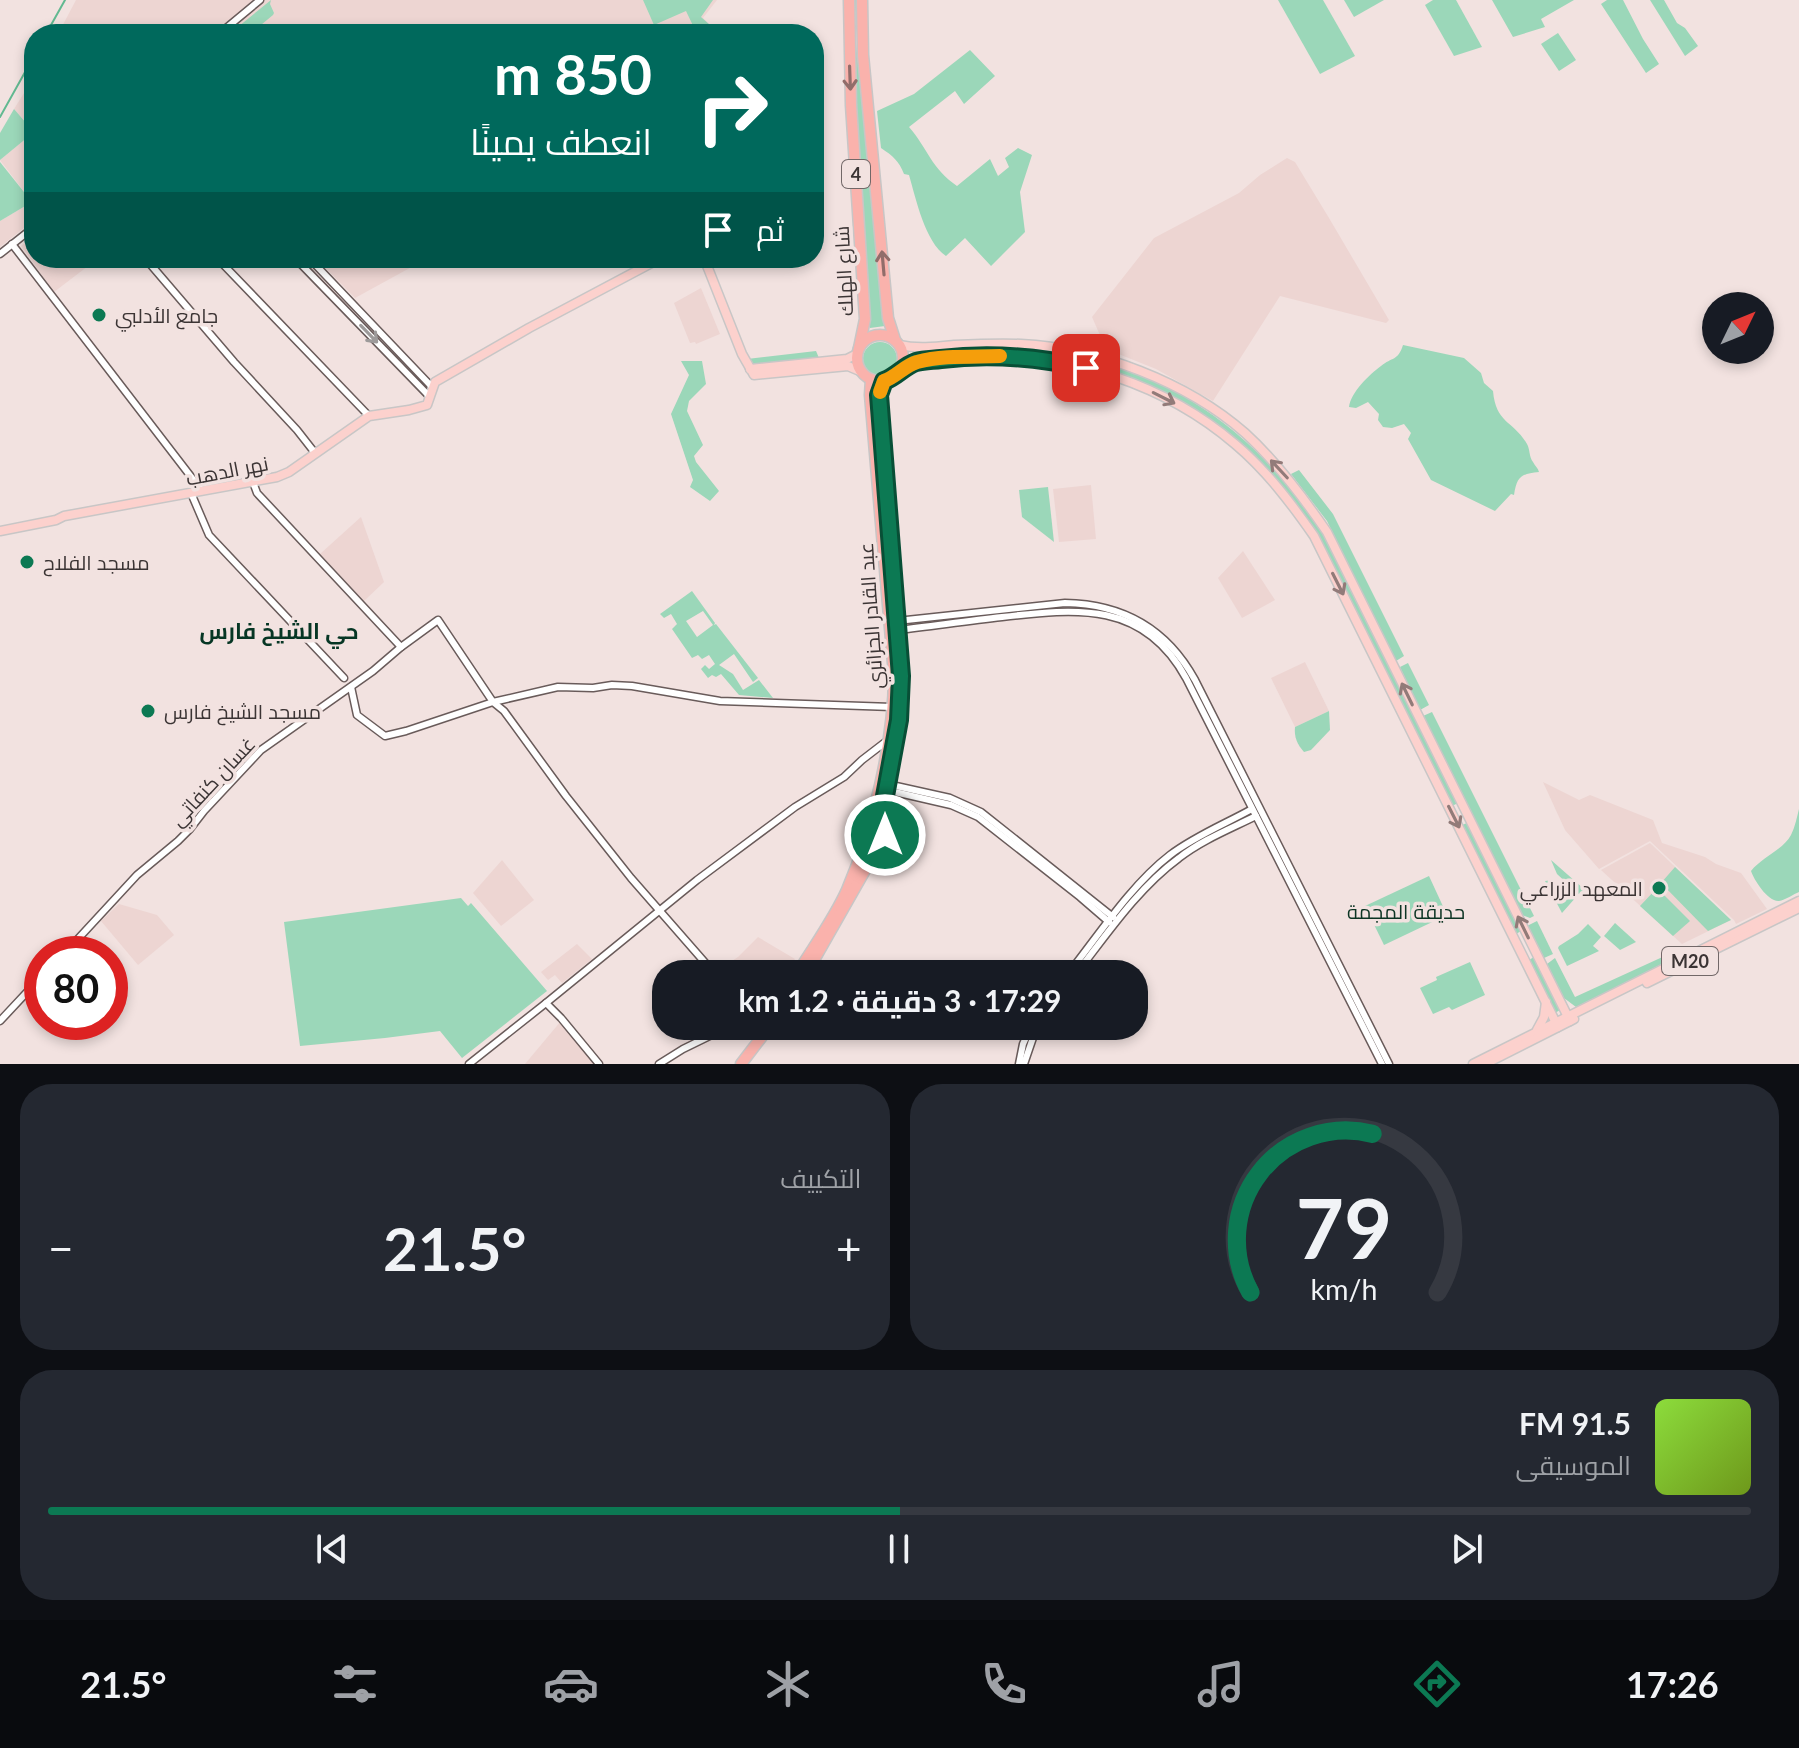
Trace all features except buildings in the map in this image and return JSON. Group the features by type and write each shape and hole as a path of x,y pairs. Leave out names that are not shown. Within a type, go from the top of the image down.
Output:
{"highway":[{"name":"شارع الهلك","path":"849,0 851,105 865,319 858,351"},
{"name":"شارع الهلك","path":"862,0 863,55 887,309 897,342"},
{"path":"882,335 897,342 904,358 900,371 891,379 884,381 866,376 858,367 858,351 868,338 882,335"},
{"name":"عبد القادر الجزائري","path":"806,960 841,902 857,865 872,814 893,707 894,675 866,376"},
{"name":"عبد القادر الجزائري","path":"814,960 887,829 884,800 900,712 901,676 879,395 884,381"},
{"path":"872,814 881,812 887,817"},
{"path":"866,835 872,843 882,840"},
{"path":"735,1064 752,1040"},
{"path":"741,1064 759,1040"}],"main road":[{"path":"430,396 435,382 642,268"},
{"path":"708,268 752,372"},
{"path":"897,342 915,348 1012,343 1053,346 1080,352 1167,383 1200,401 1246,435 1303,497 1327,532 1568,1018"},
{"path":"752,372 847,359 858,351"},
{"path":"900,371 915,363 957,357 1052,360 1117,377 1167,399 1236,444 1274,483 1314,536 1557,1024"},
{"path":"752,372 848,366 866,376"},
{"name":"نهر الدهب","path":"0,529 56,514 64,516 277,477 369,416 409,410 430,396"},
{"name":"M20","path":"1583,1012 1799,901"},
{"name":"M20","path":"1583,1012 1799,908"},
{"path":"1558,997 1583,1012"},
{"path":"1536,1031 1544,1017 1546,1002"},
{"path":"1485,1064 1583,1012"},
{"path":"1473,1064 1536,1031 1557,1024"}],"street":[{"path":"231,24 260,0"},
{"path":"0,254 24,235"},
{"path":"12,244 24,260"},
{"path":"30,268 202,491"},
{"path":"153,268 315,453"},
{"path":"227,268 369,416"},
{"path":"305,268 430,396"},
{"path":"319,268 403,356 430,396"},
{"path":"347,311 354,305"},
{"path":"396,363 403,356"},
{"path":"253,482 257,493 401,647"},
{"path":"191,493 209,535 344,678"},
{"path":"897,626 1082,611 1112,616 1148,634 1183,672 1213,723 1389,1064"},
{"name":"غسان كنفاتي","path":"81,936 137,875 190,829 261,750 373,671 438,620 493,702"},
{"path":"351,687 357,715 385,736 493,702 558,687 632,686 720,701 893,707"},
{"path":"493,702 504,711 631,878 703,960"},
{"path":"1213,723 1254,812 1382,1064"},
{"path":"469,1064 706,873 795,807 844,777 889,739"},
{"path":"887,787 981,812 1111,920"},
{"path":"1081,960 1153,870 1171,854 1197,838 1254,812"},
{"path":"1085,960 1111,920 1133,898"},
{"path":"0,1021 24,995"},
{"path":"546,1003 599,1064"},
{"path":"659,1064 704,1040"},
{"path":"1022,1064 1025,1040"},
{"path":"1022,1064 1031,1040"}],"shaded area":[{"path":"76,0 717,0 703,18 709,24 63,24"},
{"path":"24,93 24,120 14,109"},
{"path":"24,140 24,192 0,160"},
{"path":"1287,158 1295,162 1389,320 1386,323 1280,296 1213,401 1156,369 1106,349 1092,317 1154,238 1239,193"},
{"path":"24,207 24,228 0,247 0,221"},
{"path":"37,268 85,268 54,292"},
{"path":"326,268 410,268 355,298"},
{"path":"701,288 720,334 696,344 690,343 674,303"},
{"path":"1091,485 1096,539 1059,542 1053,489"},
{"path":"361,517 384,582 364,601 320,554"},
{"path":"1243,551 1275,600 1242,618 1218,578"},
{"path":"1305,662 1329,711 1295,727 1271,678"},
{"path":"1543,782 1579,800 1590,795 1653,820 1662,843 1741,873 1767,909 1736,924 1650,841 1599,869 1565,830"},
{"name":"المعهد الزراعي","path":"1650,843 1731,920 1682,944 1601,870"},
{"path":"502,860 534,900 501,926 473,893"},
{"path":"119,904 157,915 174,935 138,965 128,953 128,936 114,936 101,921"},
{"path":"758,937 795,959 733,960"},
{"path":"577,944 592,959 562,983 555,975 548,980 541,972"},
{"path":"561,1021 597,1064 525,1064"}],"green space":[{"path":"271,0 274,13 262,24 242,24"},
{"path":"643,0 713,0 701,17 709,24 692,24 686,11 654,24"},
{"path":"853,0 856,0 855,34 885,326 870,328 852,34"},
{"path":"1278,0 1323,0 1355,56 1320,74"},
{"path":"1344,0 1384,0 1354,17"},
{"path":"1433,0 1456,0 1482,47 1454,56 1425,5"},
{"path":"1492,0 1574,0 1541,19 1545,27 1513,37"},
{"path":"1607,0 1623,0 1659,64 1646,73 1601,4"},
{"path":"1650,0 1664,0 1677,23 1685,28 1698,46 1685,56"},
{"path":"1558,33 1576,60 1559,71 1541,44"},
{"path":"970,50 995,76 964,104 955,91 909,127 935,165 957,186 990,159 998,176 1009,167 1005,158 1018,148 1032,155 1020,192 1025,232 991,266 965,238 946,256 932,241 909,175 904,174 895,159 881,148 877,111 914,94"},
{"path":"14,109 24,120 24,140 0,160 0,133"},
{"path":"0,162 24,192 24,207 0,221"},
{"path":"880,342 892,347 897,359 892,371 880,376 868,371 863,359 868,347"},
{"path":"1403,345 1464,358 1481,373 1484,383 1493,391 1501,416 1527,444 1539,472 1521,477 1514,495 1511,494 1495,511 1431,480 1408,439 1411,433 1404,424 1383,427 1378,420 1379,414 1368,402 1356,408 1349,407 1361,384 1397,356"},
{"path":"1003,346 1081,356 1079,362 996,354 913,359 914,353"},
{"path":"816,351 819,358 750,366 747,359"},
{"path":"1095,360 1131,371 1196,404 1226,424 1278,474 1323,534 1458,803 1452,806 1317,537 1253,456 1228,433 1155,389 1093,366"},
{"path":"681,361 702,361 706,384 689,401 687,411 703,445 694,456 696,462 719,491 710,501 690,487 693,480 671,414 689,375"},
{"path":"1299,470 1333,514 1404,656 1396,661 1327,521 1291,474"},
{"path":"1048,487 1054,542 1022,517 1019,490"},
{"path":"692,591 714,625 758,678 753,682 734,654 719,665 733,674 743,690 759,680 773,698 739,695 721,674 708,678 701,669 705,665 709,669 715,664 709,655 702,659 698,655 692,658 672,629 677,624 671,614 664,618 660,614","holes":["703,611 713,625 697,637 686,621"]},
{"path":"1408,663 1429,705 1420,710 1400,667"},
{"path":"1329,711 1330,730 1311,750 1304,752 1296,740 1295,727"},
{"path":"1432,712 1534,916 1530,918 1522,915 1423,716"},
{"path":"1799,809 1799,892 1779,901 1762,890 1751,871 1791,835"},
{"path":"1467,823 1521,931 1516,934 1462,825"},
{"path":"1551,860 1584,889 1579,894 1557,874"},
{"path":"1675,867 1731,920 1708,931 1661,883"},
{"name":"حديقة المجمة","path":"1429,876 1447,915 1384,945 1365,906"},
{"path":"1553,880 1564,892 1568,890 1577,896 1562,913 1545,881"},
{"path":"1657,888 1690,921 1673,936 1640,906"},
{"path":"461,898 468,906 471,903 547,991 462,1058 440,1031 300,1046 284,922"},
{"path":"1537,921 1553,954 1544,958 1527,926"},
{"path":"1615,923 1636,942 1620,950 1604,936"},
{"path":"1588,924 1601,937 1593,946 1599,951 1567,966 1559,946"},
{"path":"1680,949 1684,953 1576,1007 1564,998 1547,964 1555,958 1575,997"},
{"path":"1534,957 1560,1010 1555,1013 1529,960"},
{"path":"1470,962 1485,995 1452,1010 1449,1007 1433,1014 1420,988"}],"waterway":[{"path":"52,24 65,0"},
{"path":"0,117 24,74"}],"slow traffic":[{"path":"880,392 884,381 915,363 957,357 1000,356"}],"place":[{"name":"جامع الأدلبي","path":"99,315"},
{"name":"مسجد الفلاح","path":"27,562"},
{"name":"مسجد الشيخ فارس","path":"148,711"},
{"name":"المعهد الزراعي","path":"1659,888"}],"district":[{"name":"حي الشيخ فارس","path":"279,630"}],"route":[{"path":"885,835 888,823 885,796 899,720 901,676 879,395 884,381 915,363 957,357 1025,357 1086,368"}]}
